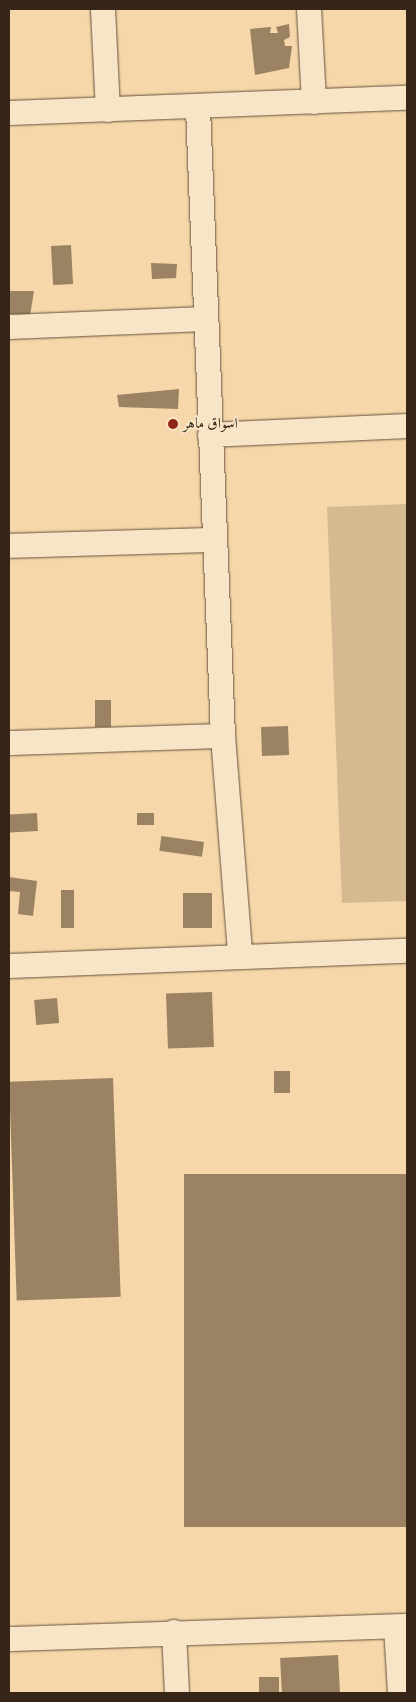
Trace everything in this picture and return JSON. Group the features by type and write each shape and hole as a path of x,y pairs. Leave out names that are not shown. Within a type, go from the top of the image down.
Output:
{"street":[{"path":"103,9 108,110"},
{"path":"309,9 314,102"},
{"path":"9,113 198,108 407,98"},
{"path":"198,108 223,736 240,954"},
{"path":"9,327 206,319"},
{"path":"210,435 407,426"},
{"path":"9,546 215,540"},
{"path":"9,743 223,736"},
{"path":"9,966 240,954 407,950"},
{"path":"9,1639 174,1632 402,1626 400,1693"},
{"path":"174,1632 177,1693"}],"shaded area":[{"path":"407,504 407,901 342,903 327,507"}],"building":[{"path":"289,24 290,37 284,40 285,46 292,46 289,68 255,75 250,29 271,27 270,33 278,33 276,27"},
{"path":"71,245 73,284 53,285 51,246"},
{"path":"151,263 177,264 176,278 152,279"},
{"path":"10,291 34,291 30,316 9,314"},
{"path":"179,389 178,409 119,407 117,395"},
{"path":"95,700 111,700 111,727 95,727"},
{"path":"288,726 289,755 262,756 261,727"},
{"path":"37,813 38,831 10,832 9,814"},
{"path":"137,813 154,813 154,825 137,825"},
{"path":"161,836 204,842 202,857 159,851"},
{"path":"9,877 37,881 33,916 18,914 20,892 9,891"},
{"path":"61,890 74,890 74,928 61,928"},
{"path":"183,893 212,893 212,928 183,928"},
{"path":"212,992 214,1047 168,1049 166,994"},
{"path":"57,998 59,1023 36,1025 34,1000"},
{"path":"274,1071 290,1071 290,1093 274,1093"},
{"path":"113,1078 121,1297 17,1300 9,1082"},
{"path":"184,1174 407,1174 407,1527 184,1527"},
{"path":"338,1655 340,1693 282,1693 280,1658"},
{"path":"259,1677 279,1677 279,1693 259,1693"}],"place":[{"name":"اسواق ماهر","path":"173,424"}]}
